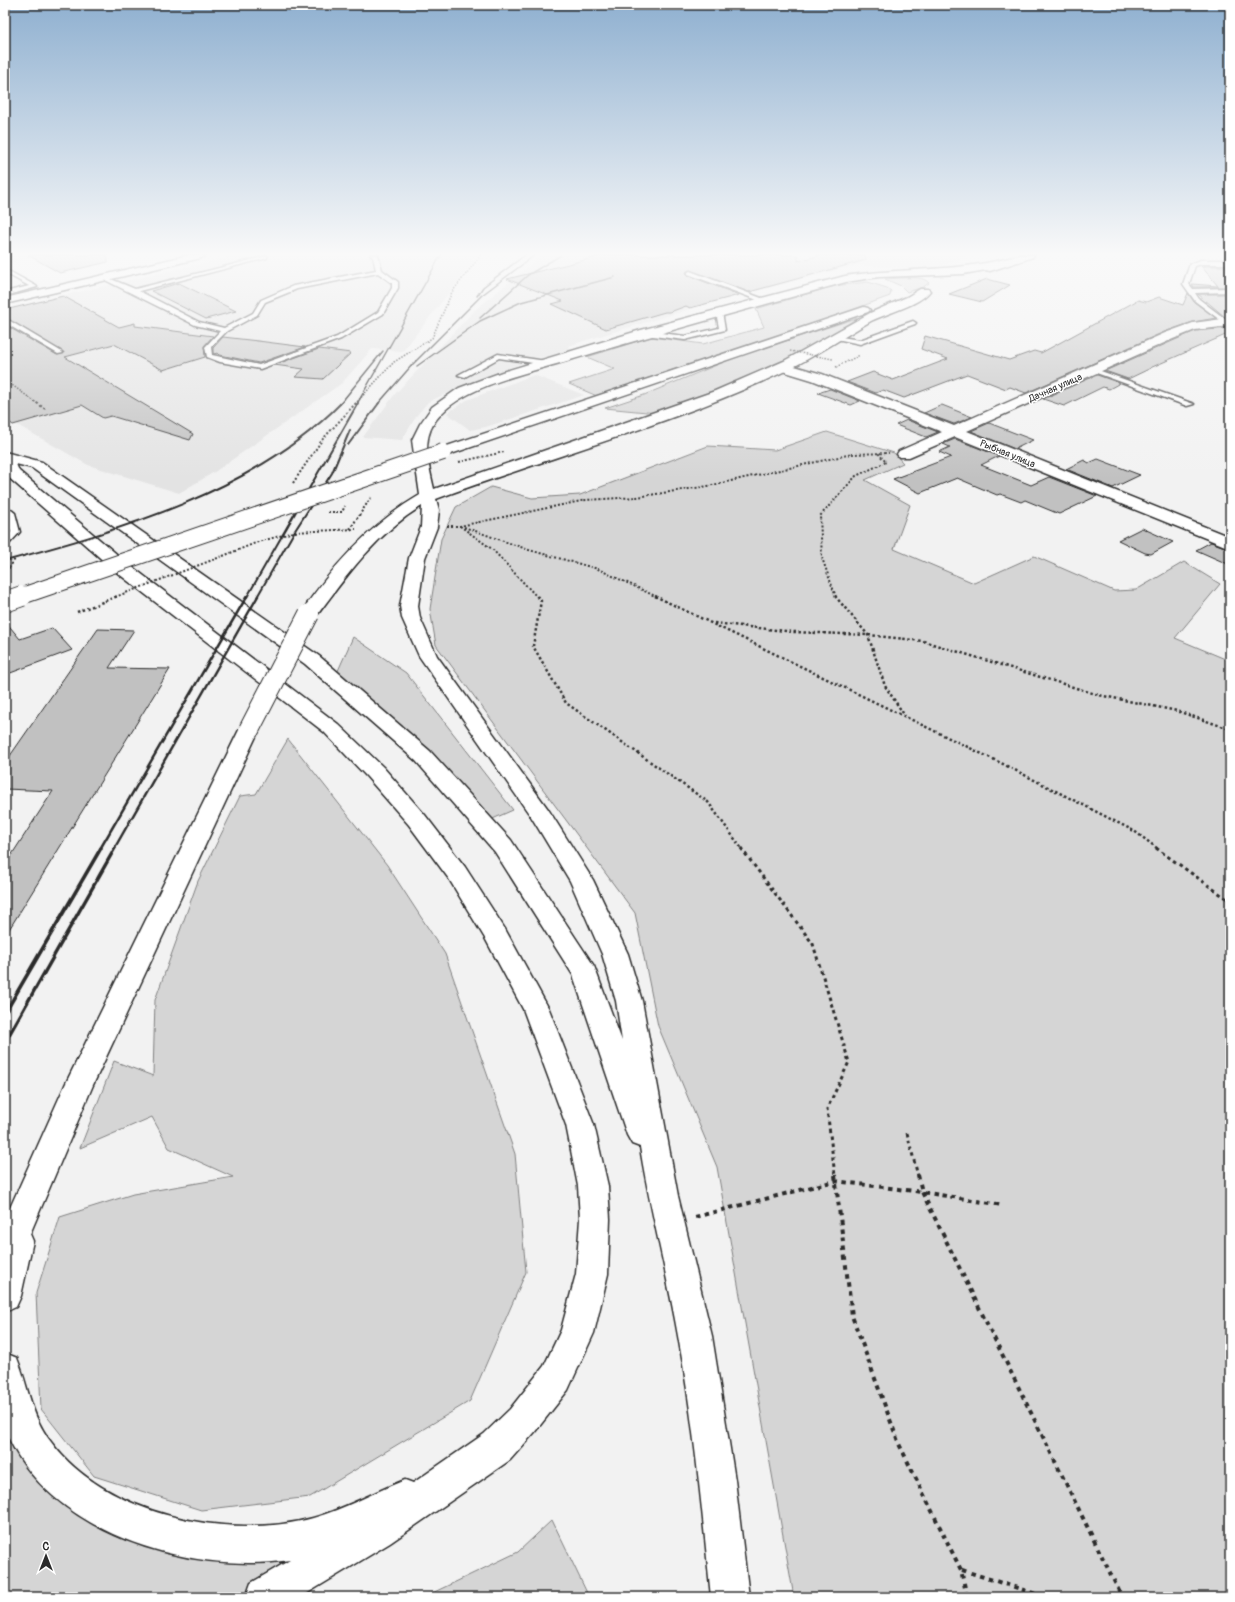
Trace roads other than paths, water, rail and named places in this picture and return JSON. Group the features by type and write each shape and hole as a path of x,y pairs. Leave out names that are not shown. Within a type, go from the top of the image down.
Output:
{"main road":[{"path":"656,330 546,363 464,391 437,410 427,424 419,440 419,451 431,510 429,527 417,558 409,606 411,618 428,656 540,814 581,880 615,954 629,1001 667,1210 695,1336 717,1480 730,1597"},
{"path":"5,602 804,330"},
{"path":"5,1255 79,1085 249,730 309,614 343,569 364,545 405,510 427,496 664,415 784,367 849,330"},
{"name":"Дачная улица","path":"904,454 1187,330"},
{"name":"Рыбная улица","path":"784,367 818,377 1230,543"},
{"path":"265,1597 377,1530 497,1447 538,1401 556,1378 578,1333 592,1274 594,1247 593,1186 580,1125 536,1009 496,936 457,873 417,820 375,772 331,728 121,568 12,472 5,456 37,465 312,660 422,756 503,846 586,973 667,1210"},
{"path":"5,1296 26,1206"},
{"path":"5,1370 16,1413 30,1445 50,1471 78,1495 117,1517 153,1532 220,1544 281,1543 310,1538 349,1524 457,1474"}],"lane":[{"path":"21,330 60,354"},
{"path":"225,330 208,347 209,356 220,360 260,367 339,338 353,330"},
{"path":"645,333 684,338 720,330"},
{"path":"835,338 860,342 894,330"},
{"path":"462,375 498,356 546,363"},
{"path":"1093,370 1190,404"},
{"path":"5,508 10,513 16,532 5,543"},
{"path":"5,610 121,568"}],"railway":[{"path":"357,404 399,330"},
{"path":"378,404 412,365 447,330"},
{"path":"417,366 468,330"},
{"path":"340,404 383,351"},
{"path":"247,597 358,403"},
{"path":"348,445 379,403"},
{"path":"5,561 94,536 140,521 227,483 269,460 307,434 340,404"},
{"path":"257,597 294,532 332,473 350,430"},
{"path":"100,849 247,596"},
{"path":"114,849 258,596"},
{"path":"5,1013 101,848"},
{"path":"5,1042 115,848"}]}
